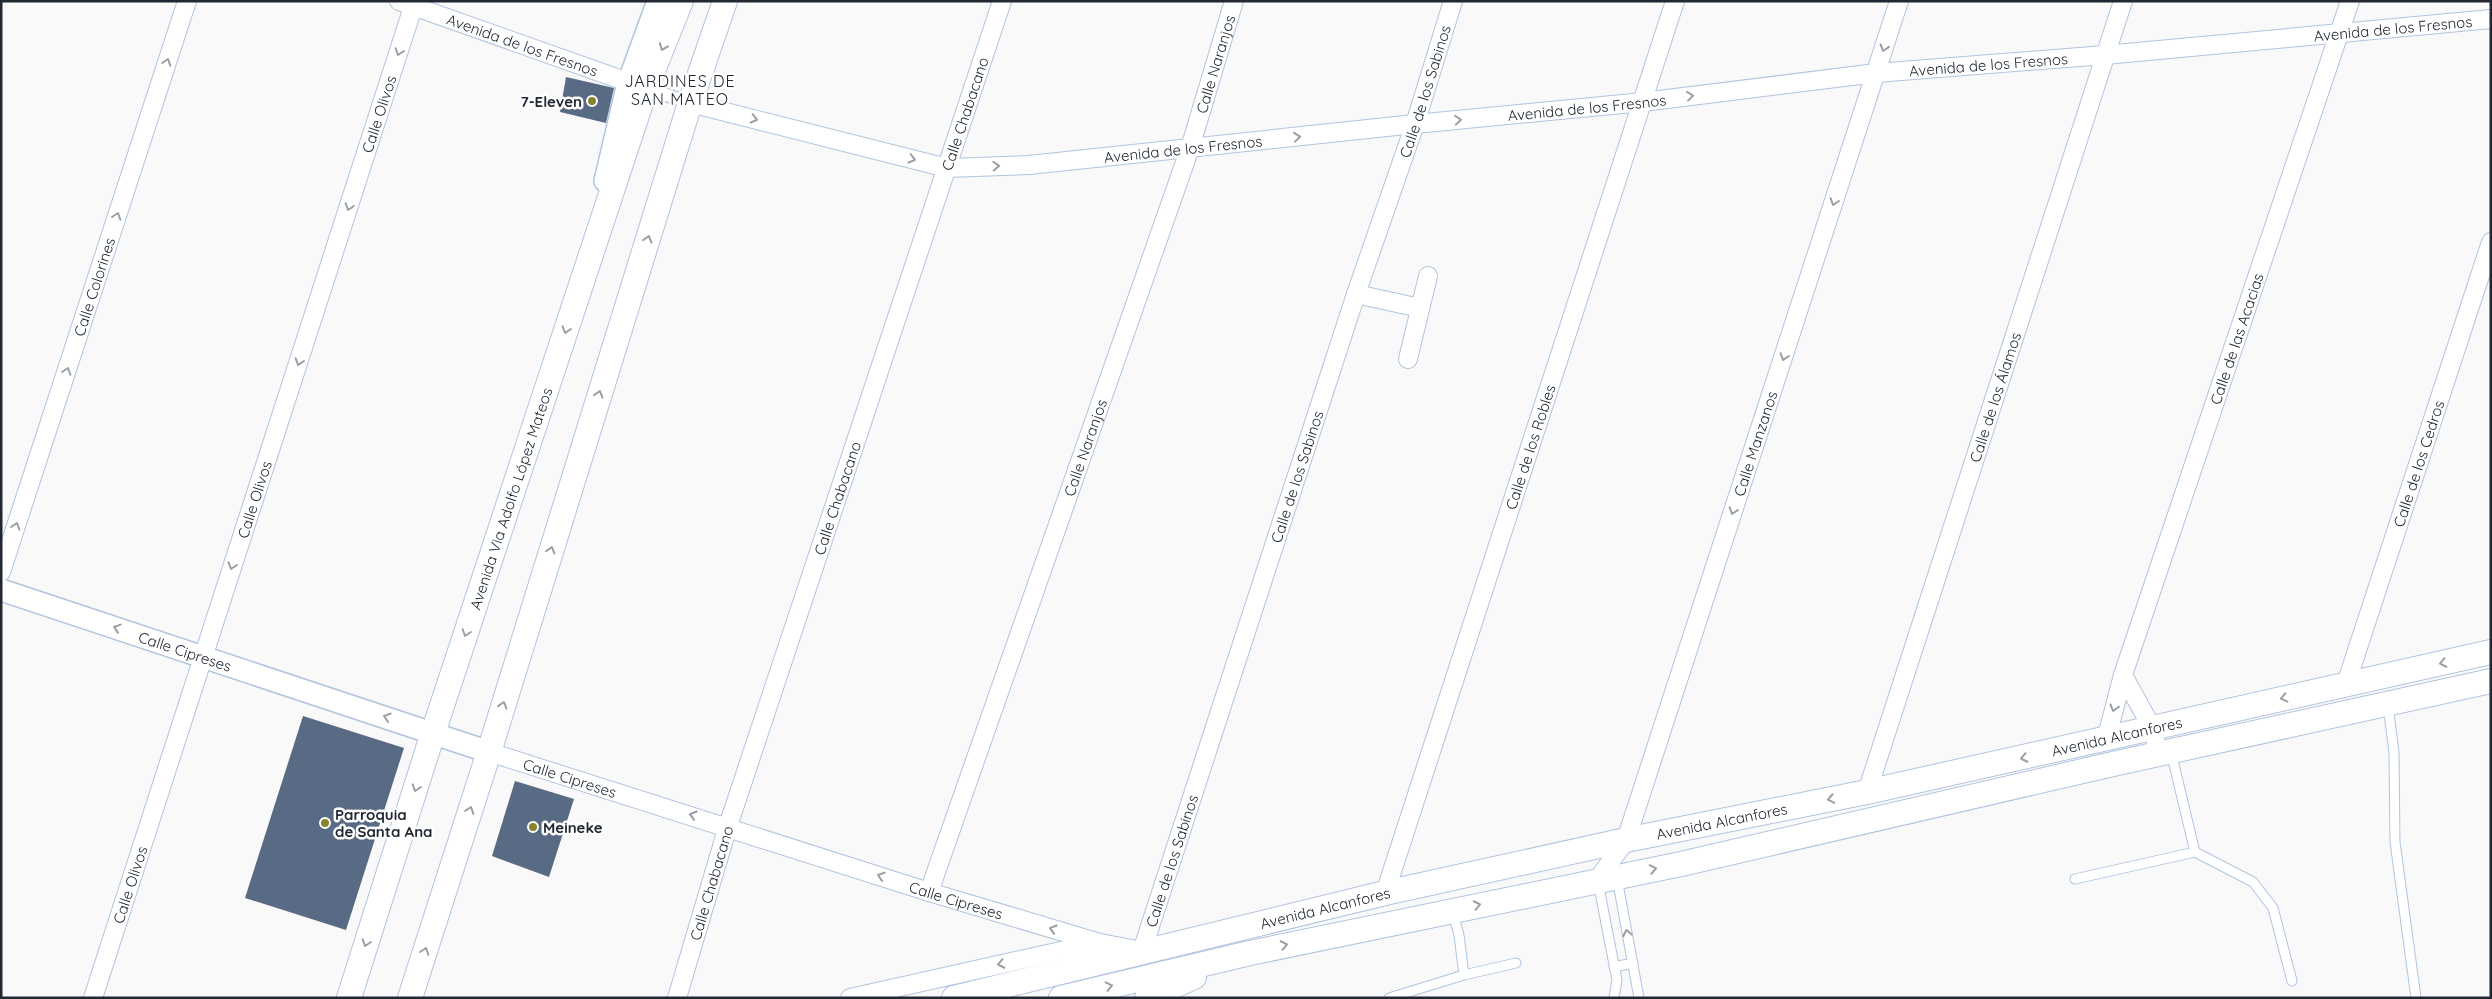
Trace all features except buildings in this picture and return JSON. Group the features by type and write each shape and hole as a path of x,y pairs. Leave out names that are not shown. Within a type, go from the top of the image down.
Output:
{"main road":[{"name":"Avenida Via Adolfo López Mateos","path":"349,998 433,733 582,283 637,86 681,1"},
{"path":"410,998 489,752 690,103 725,6"},
{"name":"Avenida Alcanfores","path":"954,998 1385,893 1626,840 1867,792 2106,740 2491,652"},
{"name":"Avenida Alcanfores","path":"1061,998 1250,953 1681,864 2165,753 2491,681"},
{"path":"1148,998 1250,953"}],"street":[{"name":"Calle Colorines","path":"1,572 187,1"},
{"path":"658,1 637,86 690,103"},
{"name":"Calle Chabacano","path":"677,998 728,826 1002,1"},
{"name":"Calle Naranjos","path":"929,892 1190,148 1234,1"},
{"name":"Calle de los Sabinos","path":"1142,951 1356,294 1415,124 1453,1"},
{"name":"Calle de los Robles","path":"1385,893 1675,1"},
{"name":"Calle Manzanos","path":"1607,878 1626,840 1899,1"},
{"name":"Calle de los Álamos","path":"1867,792 2123,1"},
{"name":"Calle de las Acacias","path":"2106,740 2123,675 2350,1"},
{"name":"Avenida de los Fresnos","path":"410,3 637,86"},
{"name":"Calle Olivos","path":"93,998 410,3"},
{"name":"Avenida de los Fresnos","path":"690,103 947,168 1029,165 1643,102 1876,73 2105,55 2491,19"},
{"name":"Calle de los Cedros","path":"2346,684 2491,242"},
{"path":"1408,359 1428,276"},
{"path":"1356,294 1420,308"},
{"name":"Calle Cipreses","path":"1,590 489,752 728,826 929,892 1100,942 1142,951"},
{"path":"2123,675 2165,753"},
{"path":"850,998 1100,942"}],"lane":[{"path":"2388,705 2394,752 2394,842 2416,998"},
{"path":"2165,753 2195,852"},
{"path":"2075,879 2195,852 2253,882 2273,908 2292,981"},
{"path":"1607,878 1633,963 1638,998"},
{"path":"1607,878 1614,967 1617,980 1614,998"},
{"path":"1452,910 1459,935 1464,975"},
{"path":"1389,998 1464,975 1516,963"},
{"path":"1614,967 1633,963"}],"place":[{"name":"7-Eleven","path":"592,101"},
{"name":"Parroquia de Santa Ana","path":"325,823"},
{"name":"Meineke","path":"533,827"}],"district":[{"name":"JARDINES DE SAN MATEO","path":"680,90"}]}
